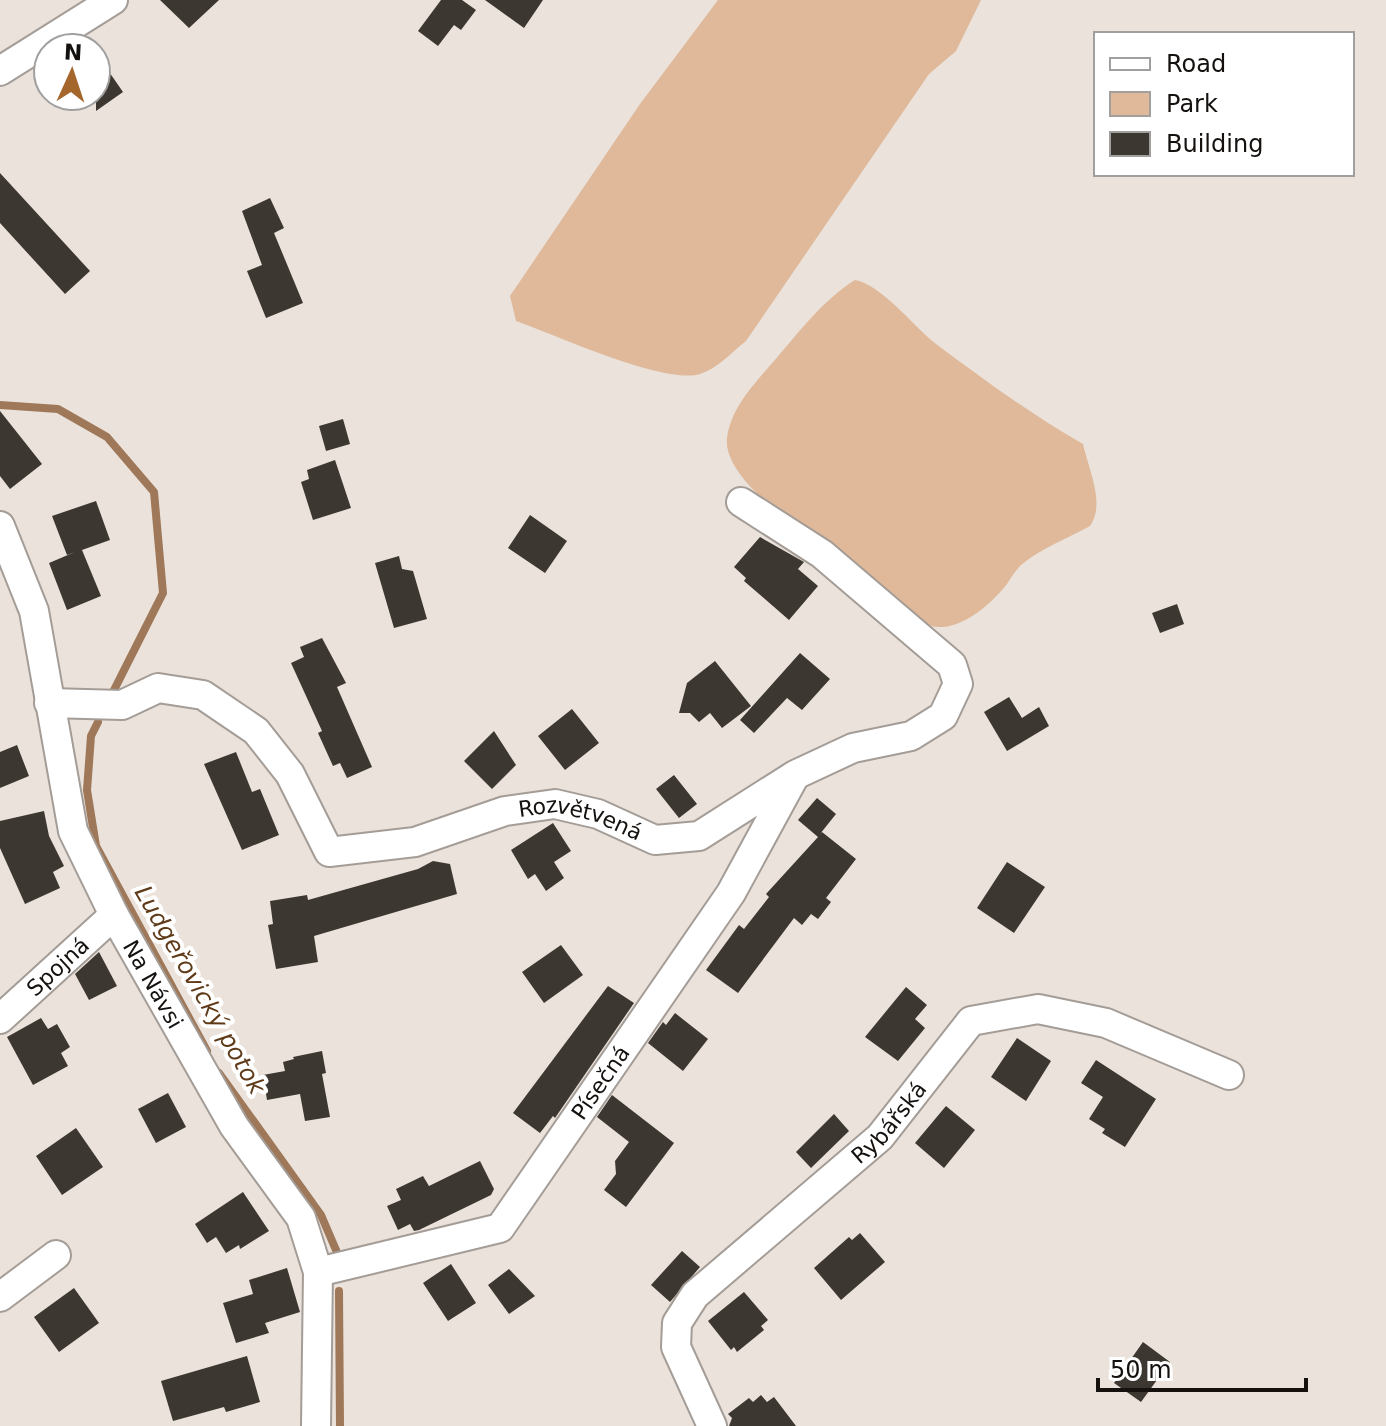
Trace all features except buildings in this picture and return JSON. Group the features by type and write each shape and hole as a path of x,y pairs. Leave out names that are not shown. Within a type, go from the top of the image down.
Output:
{"street":[{"path":"0,71 113,0"},
{"name":"Rozvětvená","path":"49,703 122,705 158,688 203,695 256,731 290,774 329,852 415,842 505,811 555,804 598,814 655,840 699,836 795,775 853,748 911,736 943,716 958,684 952,665 822,554 741,502"},
{"name":"Na Návsi","path":"0,526 34,611 73,831 114,915 234,1126 301,1218 318,1272 316,1426"},
{"name":"Písečná","path":"318,1272 500,1228 731,893 795,775"},
{"name":"Spojná","path":"0,1019 114,915"},
{"name":"Rybářská","path":"712,1426 676,1347 677,1323 689,1304 695,1295 880,1137 971,1021 1038,1009 1106,1023 1229,1075"},
{"path":"0,1297 56,1255"}],"green space":[{"path":"718,0 981,0 956,51 929,74 746,341 718,364 700,374 662,372 610,357 516,321 510,296 640,104"},
{"path":"855,280 876,290 936,344 990,383 1083,444 1092,475 1096,507 1090,526 1029,559 986,605 970,618 952,625 931,626 911,615 874,581 805,533 759,496 730,457 729,427 745,396 812,318 832,297"}],"waterway":[{"name":"Ludgeřovický potok","path":"0,405 58,409 107,437 154,492 163,593 111,696"},
{"name":"Ludgeřovický potok","path":"98,722 91,736 87,790 96,846 207,1051"},
{"name":"Ludgeřovický potok","path":"219,1073 321,1215 339,1257"},
{"name":"Ludgeřovický potok","path":"339,1291 340,1426"}]}
